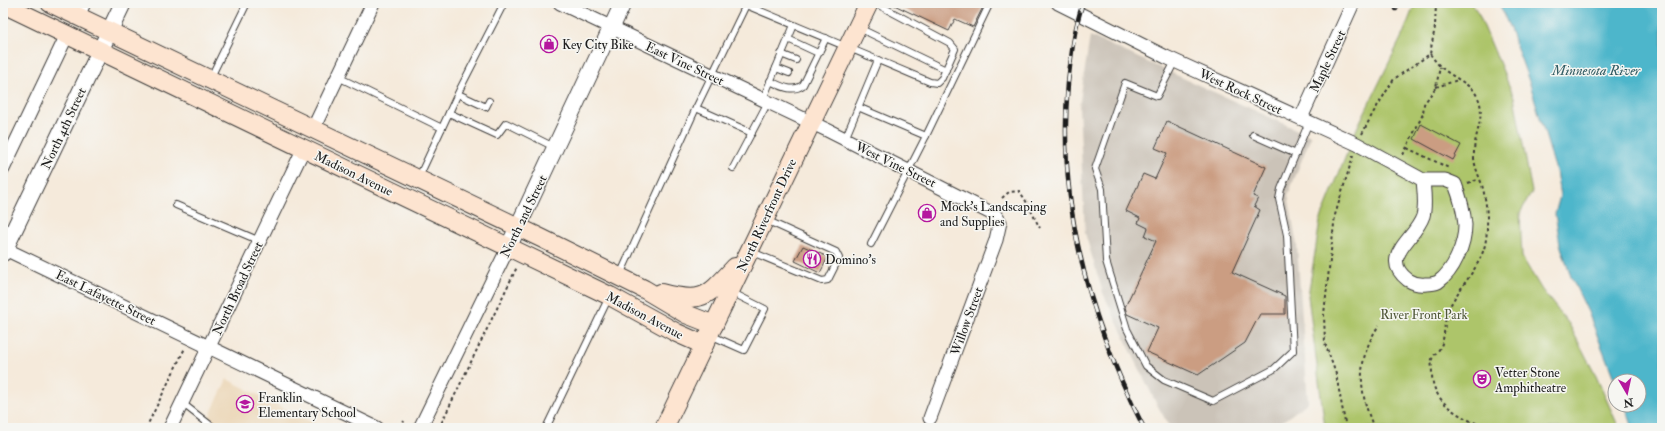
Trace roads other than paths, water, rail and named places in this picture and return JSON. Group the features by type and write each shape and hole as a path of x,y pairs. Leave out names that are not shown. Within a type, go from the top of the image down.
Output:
{"main road":[{"name":"Madison Avenue","path":"50,3 81,10 109,31 644,289 686,314 709,335"},
{"name":"North Riverfront Drive","path":"664,428 868,3"},
{"name":"Madison Avenue","path":"3,4 610,296 677,332 709,335"},
{"path":"644,289 686,299 702,297 715,288 747,253"}],"street":[{"name":"North 4th Street","path":"4,250 123,3"},
{"path":"313,129 373,3"},
{"name":"East Vine Street","path":"560,3 810,123"},
{"name":"North 2nd Street","path":"420,428 508,248 623,3"},
{"name":"West Rock Street","path":"1058,3 1175,61 1357,144 1423,180 1446,180 1455,184 1460,196 1465,226 1462,244 1447,274 1436,283 1422,284 1410,282 1400,273 1397,266 1397,252 1417,228 1423,215 1425,198 1423,180"},
{"name":"Maple Street","path":"1305,120 1353,3"},
{"path":"3,169 67,35"},
{"name":"West Vine Street","path":"810,123 909,170 988,210 996,215 1000,222"},
{"name":"North Broad Street","path":"170,428 304,148"},
{"name":"Willow Street","path":"931,423 996,240 1000,222"},
{"name":"East Lafayette Street","path":"4,250 377,428"}],"lane":[{"path":"210,80 247,3"},
{"path":"418,179 449,112 504,3"},
{"path":"619,277 696,108 747,4 930,82 936,83 942,78 955,49 950,43 875,3"},
{"path":"871,244 926,136 990,3"},
{"path":"733,168 752,132 765,101 770,82 794,25"},
{"path":"857,27 946,70"},
{"path":"770,82 787,89 798,88 803,85 804,78 826,38"},
{"path":"788,39 818,54"},
{"path":"781,54 796,60"},
{"path":"845,139 878,60"},
{"path":"1175,61 1157,96 1125,83 1094,169 1102,189 1106,261 1127,329 1146,366 1164,380 1213,401 1274,368 1293,351 1287,235 1279,198 1296,154 1305,120"},
{"path":"776,68 789,74"},
{"path":"338,77 442,128"},
{"path":"458,94 486,107 489,101"},
{"path":"858,107 926,136"},
{"path":"696,108 752,132"},
{"path":"449,112 497,135 506,123 555,148"},
{"path":"1253,135 1296,154"},
{"path":"176,205 260,241"},
{"path":"747,253 822,281 828,280 839,258 836,252 764,220"},
{"path":"709,335 744,350 765,309 729,291"},
{"path":"546,428 610,296"},
{"path":"182,403 214,428"}],"water":[{"name":"Minnesota River","path":"1499,3 1662,3 1662,428 1633,428 1628,413 1647,413 1647,373 1612,373 1588,312 1571,277 1560,244 1555,214 1560,196 1556,171 1530,84"}],"railway":[{"path":"1083,3 1075,32 1068,83 1066,128 1068,173 1073,217 1081,261 1107,346 1124,387 1144,428"},
{"path":"1396,9 1398,3"}],"place":[{"name":"Key City Bike","path":"549,44"},
{"name":"Mock's Landscaping and Supplies","path":"927,213"},
{"name":"Domino's","path":"812,259"},
{"name":"Vetter Stone Amphitheatre","path":"1482,379"},
{"name":"Franklin Elementary School","path":"245,404"}],"park label":[{"name":"River Front Park","path":"1424,314"}]}
